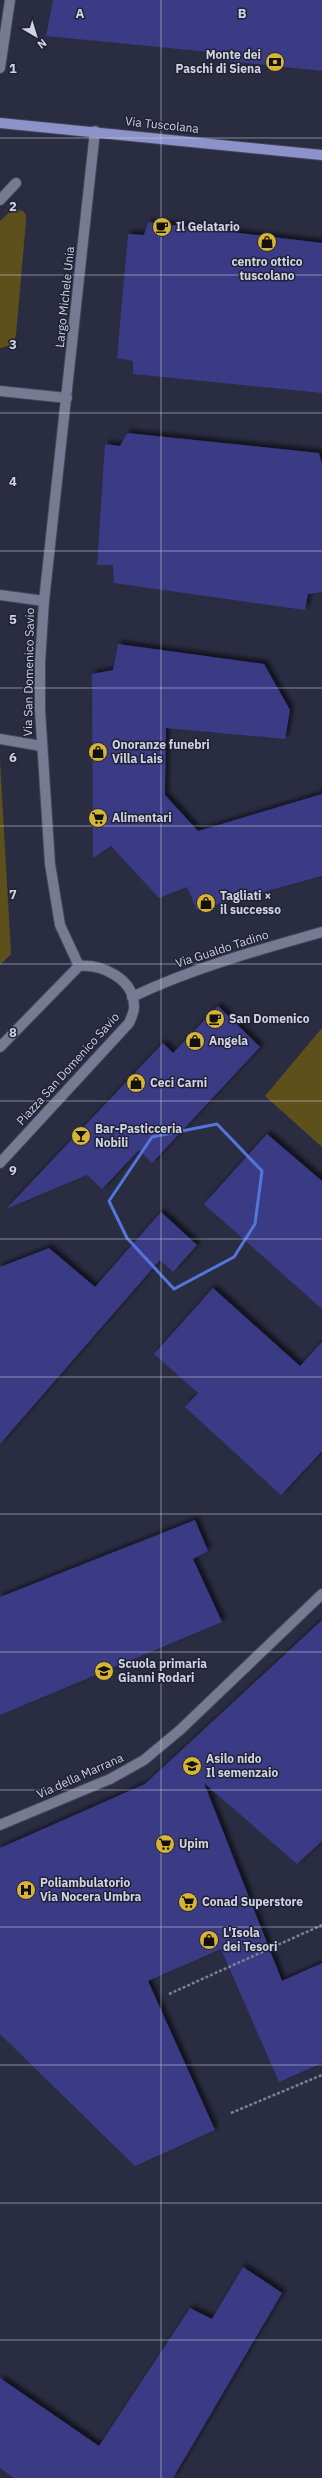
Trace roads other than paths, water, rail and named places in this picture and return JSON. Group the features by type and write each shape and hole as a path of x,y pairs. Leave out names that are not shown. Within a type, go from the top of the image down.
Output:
{"main road":[{"name":"Via Tuscolana","path":"0,124 95,131 322,155"}],"street":[{"path":"0,68 10,0"},
{"name":"Largo Michele Unia","path":"67,398 95,131"},
{"path":"0,200 16,183"},
{"path":"0,391 67,398"},
{"name":"Via San Domenico Savio","path":"67,398 44,601 40,662 41,746 50,864 57,912 66,941 79,966"},
{"path":"0,595 44,601"},
{"path":"0,739 41,746"},
{"name":"Via Gualdo Tadino","path":"132,997 177,978 246,954 322,932"},
{"path":"0,1047 79,966 92,965 102,967 122,982 132,997"},
{"name":"Piazza San Domenico Savio","path":"0,1163 129,1023 134,1005 132,997"},
{"name":"Via della Marrana","path":"0,1825 110,1779 144,1760 180,1730 322,1594"}],"place":[{"name":"Monte dei Paschi di Siena","path":"275,62"},
{"name":"Il Gelatario","path":"162,227"},
{"name":"centro ottico tuscolano","path":"267,242"},
{"name":"Onoranze funebri Villa Lais","path":"98,752"},
{"name":"Alimentari","path":"98,818"},
{"name":"Tagliati × il successo","path":"206,903"},
{"name":"San Domenico","path":"215,1019"},
{"name":"Angela","path":"195,1041"},
{"name":"Ceci Carni","path":"136,1083"},
{"name":"Bar-Pasticceria Nobili","path":"81,1136"},
{"name":"Scuola primaria Gianni Rodari","path":"104,1671"},
{"name":"Asilo nido Il semenzaio","path":"192,1766"},
{"name":"Upim","path":"165,1844"},
{"name":"Poliambulatorio Via Nocera Umbra","path":"26,1890"},
{"name":"Conad Superstore","path":"188,1902"},
{"name":"L'Isola dei Tesori","path":"209,1940"}]}
